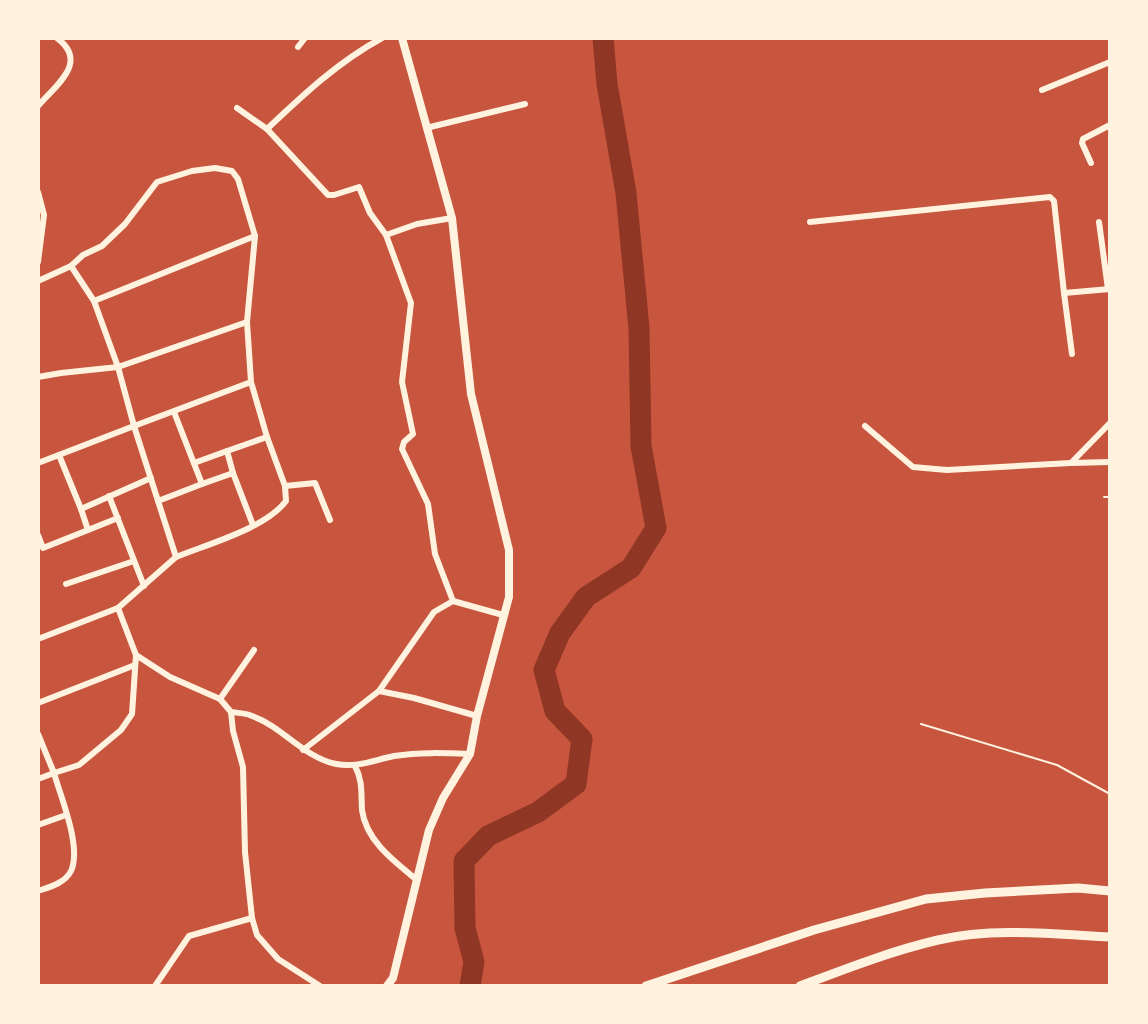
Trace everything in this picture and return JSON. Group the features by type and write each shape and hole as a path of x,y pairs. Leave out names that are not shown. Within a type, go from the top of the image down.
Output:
{"main road":[{"path":"646,985 859,916 926,899 1078,888 1110,891"},
{"path":"800,985 884,955 940,939 990,934 1110,937"}],"street":[{"path":"38,106 70,67 70,50 57,38"},
{"path":"298,47 305,38"},
{"path":"267,129 324,76 355,53 382,38"},
{"path":"387,985 393,978 434,819 443,798 470,754 477,716 509,597 509,550 471,394 452,218 402,38"},
{"path":"1042,90 1110,62"},
{"path":"426,128 525,104"},
{"path":"237,108 267,129 328,195 359,187 370,213 386,235 411,303 401,382 413,434 404,442 402,449 428,504 435,554 453,601"},
{"path":"1091,163 1082,143 1083,139 1110,125"},
{"path":"38,281 71,266 83,255 102,246 157,182 192,170 215,168 232,171 238,179 255,236 247,322 251,382 285,486 286,501 279,511 253,525 176,557 118,608 38,639"},
{"path":"38,192 44,215 38,262"},
{"path":"810,222 1050,197 1054,201 1072,354"},
{"path":"386,235 417,224 452,218"},
{"path":"1064,293 1109,289 1099,222"},
{"path":"94,301 255,236"},
{"path":"71,266 94,301 118,368 176,557"},
{"path":"38,377 118,368 247,322"},
{"path":"38,463 251,382"},
{"path":"174,412 202,484"},
{"path":"1071,463 1110,423"},
{"path":"866,426 913,467 947,470 1110,462"},
{"path":"194,463 267,437"},
{"path":"227,451 253,525"},
{"path":"59,455 88,530"},
{"path":"158,501 233,474"},
{"path":"82,509 151,478"},
{"path":"285,486 315,483 330,520"},
{"path":"109,496 144,586"},
{"path":"38,535 41,549 118,518"},
{"path":"66,584 134,561"},
{"path":"303,750 379,691 434,612 453,601 503,615"},
{"path":"38,779 79,765 121,730 132,714 136,655 118,608"},
{"path":"220,699 254,650"},
{"path":"136,655 170,677 220,699 231,712 243,767 245,852 252,918 257,935 278,959 320,985"},
{"path":"38,703 135,664"},
{"path":"379,691 477,716"},
{"path":"231,712 250,715 264,721 303,750 333,764 355,766 394,756 428,752 470,754"},
{"path":"38,734 54,773 73,841 74,858 70,873 59,884 38,891"},
{"path":"355,766 361,778 364,820 384,852 417,880"},
{"path":"38,825 66,815"},
{"path":"155,985 189,936 252,918"}],"path":[{"path":"1104,497 1110,497"},
{"path":"921,724 1057,765 1110,794"}],"waterway":[{"path":"470,986 474,962 465,928 464,861 488,836 538,812 576,784 582,739 555,711 544,670 560,633 586,597 631,568 656,528 641,446 639,328 626,193 607,84 603,38"}]}
